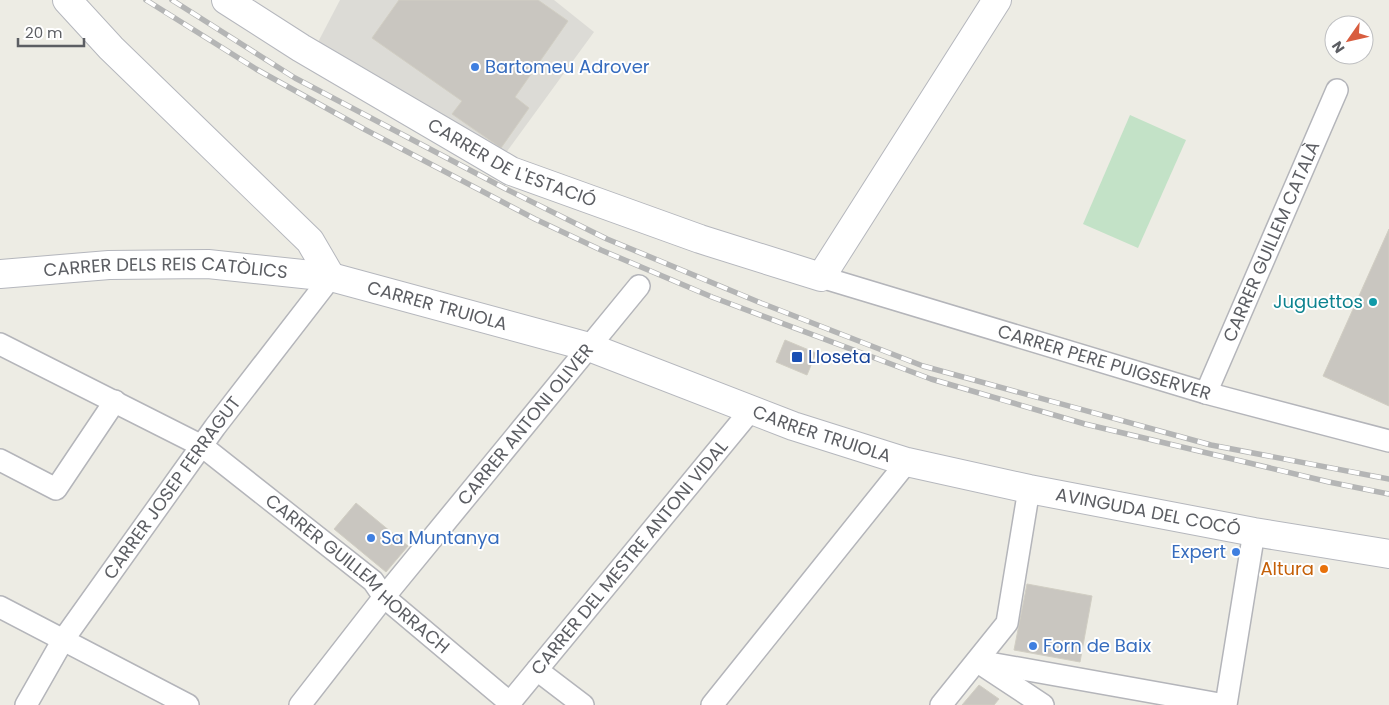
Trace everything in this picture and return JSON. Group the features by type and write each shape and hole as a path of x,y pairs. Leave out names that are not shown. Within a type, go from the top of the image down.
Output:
{"main road":[{"path":"67,0 111,48 310,241 331,277"},
{"name":"CARRER DE L'ESTACIÓ","path":"226,0 301,48 511,170 700,239 821,278"},
{"path":"821,278 996,0"},
{"name":"CARRER DELS REIS CATÒLICS","path":"0,274 109,266 208,264 331,277"},
{"name":"CARRER TRUIOLA","path":"331,277 589,347 793,426 908,462"},
{"name":"AVINGUDA DEL COCÓ","path":"908,462 1030,489 1254,532 1389,554"}],"street":[{"name":"CARRER GUILLEM CATALÀ","path":"1206,393 1337,90"},
{"name":"CARRER JOSEP FERRAGUT","path":"26,705 63,640 215,427 331,277"},
{"name":"CARRER PERE PUIGSERVER","path":"821,278 1206,393 1389,440"},
{"name":"CARRER ANTONI OLIVER","path":"300,705 384,597 639,286"},
{"name":"CARRER GUILLEM HORRACH","path":"0,344 202,446 373,581 384,597 509,704"},
{"path":"0,460 56,489 115,401"},
{"name":"CARRER DEL MESTRE ANTONI VIDAL","path":"509,704 751,410"},
{"path":"712,705 908,462"},
{"path":"941,705 1007,623 1030,489"},
{"path":"978,661 1225,705 1254,532"},
{"path":"0,607 188,705"},
{"path":"978,661 1043,705"},
{"path":"537,670 584,705"}],"shaded area":[{"name":"Bartomeu Adrover","path":"340,0 554,0 594,32 505,154 317,44"}],"green space":[{"path":"1130,115 1186,140 1138,248 1083,224"}],"building":[{"name":"Bartomeu Adrover","path":"399,0 538,0 568,21 515,97 529,108 501,148 452,114 462,101 372,38"},
{"name":"Juguettos","path":"1389,229 1389,406 1323,376"},
{"path":"785,340 816,353 807,375 776,362"},
{"name":"Sa Muntanya","path":"356,503 408,546 386,572 334,529"},
{"path":"1027,584 1092,596 1080,662 1014,650"},
{"path":"979,685 999,699 994,705 962,705"}],"railway":[{"path":"146,0 256,69 364,129 535,219 601,250 712,297 931,379 1085,424 1329,482 1389,494"},
{"path":"172,0 295,78 504,188 607,239 761,303 923,366 1211,445 1389,479"}],"place":[{"name":"Bartomeu Adrover","path":"475,67"},
{"name":"Juguettos","path":"1373,302"},
{"name":"Lloseta","path":"797,357"},
{"name":"Sa Muntanya","path":"371,538"},
{"name":"Expert","path":"1236,552"},
{"name":"Altura","path":"1324,569"},
{"name":"Forn de Baix","path":"1033,646"}]}
